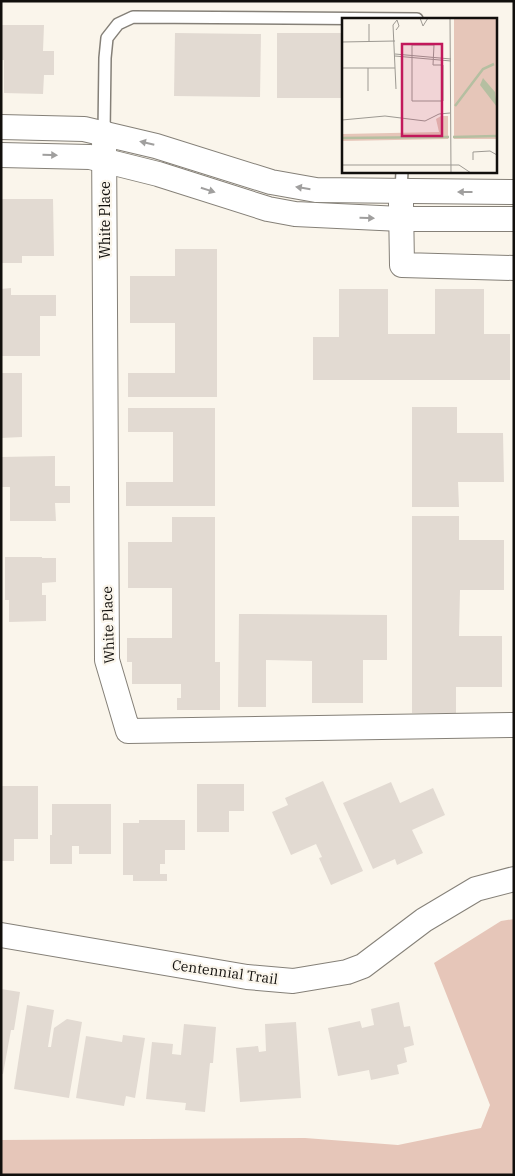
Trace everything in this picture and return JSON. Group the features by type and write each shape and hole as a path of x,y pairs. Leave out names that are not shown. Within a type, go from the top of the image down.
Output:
{"street":[{"path":"1,128 84,129 156,146 271,182 316,190 401,181 514,192"},
{"name":"White Place","path":"104,133 107,660 128,731 514,724"},
{"name":"White Place","path":"1,156 90,157 158,174 268,209 295,214 401,219 514,219"},
{"path":"401,181 402,265 514,268"},
{"name":"Centennial Trail","path":"1,934 247,978 294,981 347,972 362,966 424,920 476,888 514,879"}],"lane":[{"path":"104,133 104,58 107,38 118,24 133,17 342,18"}],"shaded area":[{"path":"514,919 514,1175 1,1175 1,1140 305,1138 398,1145 481,1128 490,1105 434,963 501,921"}],"building":[{"path":"1,25 44,25 43,51 54,51 54,75 44,75 43,94 4,93 4,60 1,60"},
{"path":"175,33 261,34 260,97 174,96"},
{"path":"277,33 342,33 342,98 277,98"},
{"path":"1,199 53,199 54,256 22,256 22,263 1,263"},
{"path":"175,249 217,249 217,397 128,397 128,373 175,373 175,323 130,323 130,276 175,276"},
{"path":"11,288 11,295 56,295 56,316 40,316 40,356 1,356 1,289"},
{"path":"339,289 388,289 388,334 435,334 435,289 484,289 484,334 510,334 510,380 313,380 313,337 339,337"},
{"path":"1,373 22,373 22,437 1,438"},
{"path":"412,407 457,407 457,433 503,433 504,482 458,482 459,507 412,507"},
{"path":"128,408 215,408 215,506 126,506 126,482 173,482 173,432 128,432"},
{"path":"55,456 55,486 70,486 70,503 55,503 56,521 10,521 10,487 1,487 1,457"},
{"path":"412,516 459,516 459,540 504,540 504,590 460,590 459,636 502,636 502,687 456,687 456,713 412,713"},
{"path":"172,517 215,517 215,662 220,662 220,710 177,710 177,698 181,698 181,684 132,684 132,662 127,662 127,638 172,638 172,588 128,588 128,542 172,542"},
{"path":"5,557 56,558 56,582 42,583 42,595 46,595 46,621 9,622 9,600 5,600"},
{"path":"239,614 387,615 387,660 363,660 363,703 312,703 312,661 266,660 266,707 238,707"},
{"path":"323,781 363,871 331,885 319,858 322,857 316,844 291,855 272,812 288,805 285,798"},
{"path":"391,782 400,803 433,788 445,815 412,830 423,853 397,865 395,859 373,869 343,803"},
{"path":"197,784 244,784 244,811 229,811 229,832 197,832"},
{"path":"1,786 38,786 38,839 14,839 14,861 1,861"},
{"path":"52,804 111,804 111,854 79,854 79,846 72,846 72,864 50,864"},
{"path":"139,820 185,820 185,850 165,850 165,864 160,864 160,874 167,874 167,881 133,881 133,875 123,875 123,823 139,823"},
{"path":"1,989 20,992 14,1030 11,1030 3,1074 1,1074"},
{"path":"399,1002 404,1027 410,1026 414,1045 404,1048 407,1062 397,1065 399,1074 371,1080 369,1070 338,1076 328,1028 360,1021 362,1028 374,1025 371,1009"},
{"path":"27,1005 54,1010 48,1047 51,1047 54,1028 67,1019 82,1022 69,1098 14,1089"},
{"path":"296,1022 301,1098 240,1102 236,1048 258,1046 259,1052 266,1051 265,1024"},
{"path":"184,1024 216,1027 213,1063 210,1063 205,1112 185,1110 186,1103 146,1099 152,1042 173,1044 172,1054 181,1055"},
{"path":"123,1035 145,1038 135,1098 126,1096 124,1106 76,1098 86,1036 122,1042"}]}
